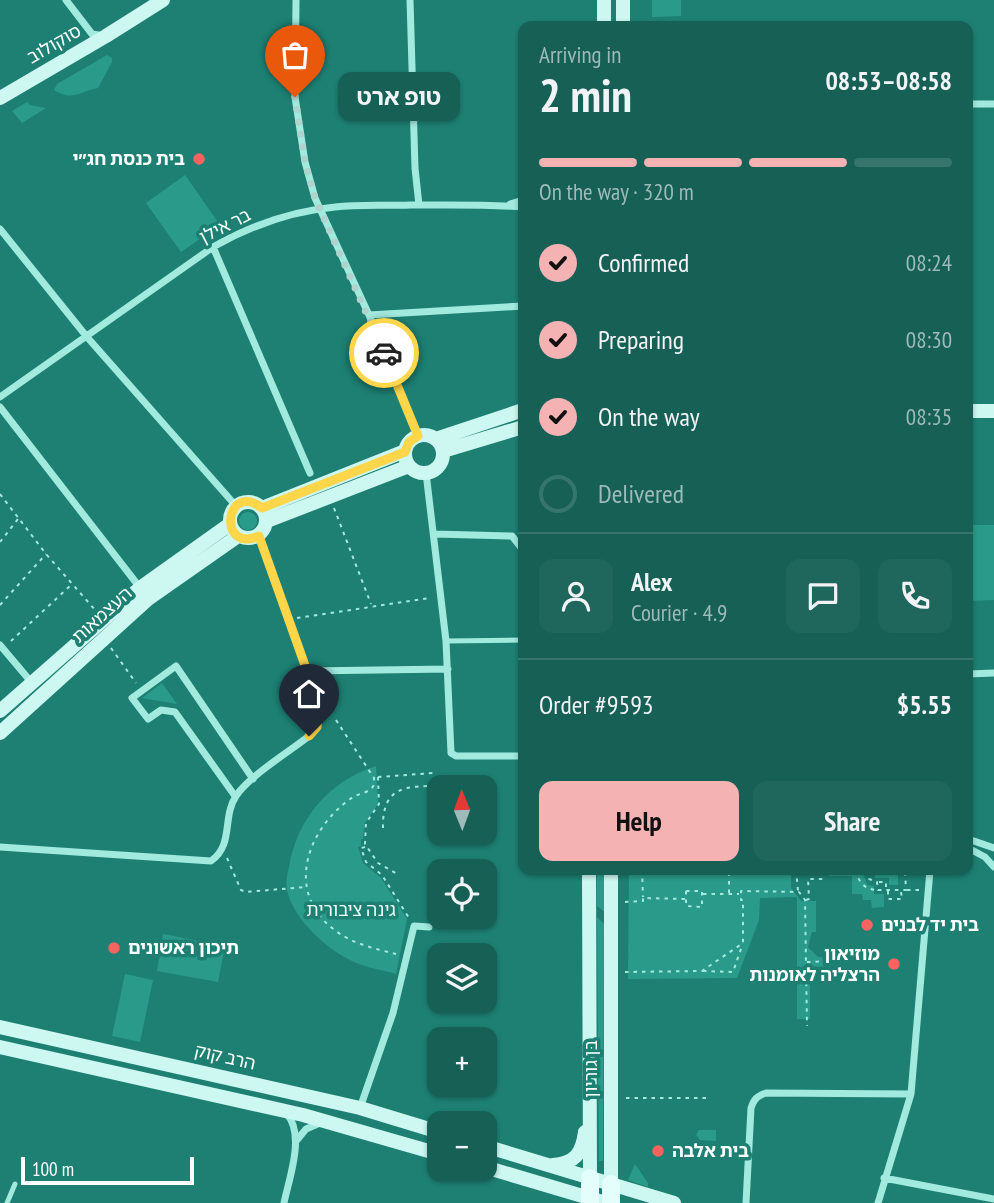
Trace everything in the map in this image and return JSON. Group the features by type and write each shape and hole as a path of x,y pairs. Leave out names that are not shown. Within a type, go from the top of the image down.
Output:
{"main road":[{"name":"בן גוריון","path":"590,1178 599,1202"},
{"name":"בן גוריון","path":"599,1202 611,1184"}],"street":[{"path":"66,0 99,35"},
{"name":"סוקולוב","path":"0,98 99,35 147,0"},
{"name":"סוקולוב","path":"0,92 163,0"},
{"path":"296,0 295,97 305,162 320,209 369,315 418,436"},
{"path":"410,0 415,169 419,205"},
{"path":"623,0 623,21"},
{"path":"604,2 604,21"},
{"path":"973,104 994,104"},
{"name":"בר אילן","path":"506,206 518,202"},
{"name":"בר אילן","path":"0,397 232,236 303,211 336,206 518,207"},
{"path":"0,229 87,338 236,506"},
{"path":"213,247 310,473"},
{"path":"369,315 518,306"},
{"path":"0,407 144,594"},
{"path":"973,411 994,411"},
{"path":"440,445 518,413"},
{"path":"440,445 439,466 426,473 417,471 407,458 409,442 418,436 424,435 440,445 518,428"},
{"path":"264,514 330,496 407,458"},
{"path":"264,514 407,458"},
{"path":"426,473 446,641 451,753 456,756 518,756"},
{"path":"252,502 264,514 265,528 259,536 248,539 234,530 231,514 241,503 252,502"},
{"name":"העצמאות","path":"0,711 103,620 234,530"},
{"path":"434,534 512,536 518,544"},
{"path":"0,847 211,861 223,849 229,809 236,796 317,727 318,714 307,671 259,536"},
{"name":"העצמאות","path":"0,733 104,639 144,594"},
{"path":"1,647 32,682"},
{"path":"236,796 175,712 161,710 148,719 132,698 176,666 253,779"},
{"path":"307,671 448,669"},
{"path":"973,674 994,673"},
{"path":"973,841 994,848"},
{"path":"973,851 994,867"},
{"name":"בן גוריון","path":"589,875 590,1178"},
{"name":"בן גוריון","path":"611,1184 612,934 618,904 612,875"},
{"path":"878,1203 911,1094 930,875"},
{"path":"590,912 597,913 606,920 612,934"},
{"path":"360,1108 393,1013 414,926 427,927"},
{"name":"הרב קוק","path":"0,1027 360,1108 427,1128"},
{"path":"0,1047 330,1122 427,1150"},
{"path":"746,1203 751,1108 760,1095 911,1094"},
{"name":"בן גוריון","path":"549,1166 566,1164 575,1159 583,1143 591,1096"},
{"path":"280,1110 289,1116 294,1125 296,1140 284,1203"},
{"path":"296,1140 312,1126 330,1122"},
{"path":"497,1150 674,1203"},
{"path":"497,1171 599,1202"},
{"path":"884,1178 994,1199"}],"lane":[{"path":"598,21 604,2"},
{"path":"446,641 518,640"},
{"path":"617,875 618,904"},
{"path":"7,1203 15,1185"}],"path":[{"path":"0,494 46,554 103,620"},
{"path":"330,496 371,605"},
{"path":"0,542 19,518"},
{"path":"0,605 46,554"},
{"path":"1,647 72,584"},
{"path":"289,619 441,596"},
{"path":"104,639 141,690"},
{"path":"335,720 376,778 379,804 366,823 366,847 378,863 397,874"},
{"path":"376,778 434,773"},
{"path":"376,778 373,787 337,809 319,830 309,849 306,887 316,913 335,931 362,944 407,957"},
{"path":"383,828 383,810 401,788 427,786"},
{"path":"366,847 361,848 366,862 382,875 414,926"},
{"path":"223,849 241,890 246,892 306,887"},
{"path":"618,904 643,901 642,875"},
{"path":"729,875 729,894"},
{"path":"796,875 796,888 805,900 807,1026"},
{"path":"805,900 809,899 808,879 824,879 824,875"},
{"path":"858,875 864,887 872,890 919,890"},
{"path":"869,875 872,882 886,883 888,899 902,899 901,890"},
{"path":"905,875 906,890"},
{"path":"877,882 878,890"},
{"path":"702,894 702,907 686,906 686,891 702,891 702,894 741,894 741,891 799,892"},
{"path":"743,900 750,892"},
{"path":"625,972 733,972 743,943 741,894"},
{"path":"643,898 686,899"},
{"path":"702,971 743,943"},
{"path":"806,962 837,961"},
{"path":"625,1098 709,1098"}],"green space":[{"path":"652,0 681,0 681,16 652,17"},
{"path":"107,55 112,58 112,62 98,88 76,95 66,95 54,90 57,84"},
{"path":"27,102 46,108 22,123 12,111"},
{"path":"185,175 220,225 181,252 146,203"},
{"path":"248,512 254,515 257,521 254,527 248,530 242,527 239,521 242,515"},
{"path":"973,525 994,525 994,600 973,601"},
{"path":"162,683 177,704 142,698"},
{"name":"גינה ציבורית","path":"376,766 378,804 365,823 361,846 358,847 363,863 381,878 407,919 396,974 354,962 324,943 298,915 287,888 293,849 299,833 318,804 344,781"},
{"path":"597,875 606,875 606,913 597,906"},
{"path":"629,875 791,875 791,888 801,901 816,901 816,932 812,932 808,947 818,957 831,957 831,967 810,967 810,1019 797,1019 797,897 760,898 759,920 737,978 628,979"},
{"path":"864,875 867,885 874,886 874,894 884,894 884,907 872,908 871,900 863,900 862,894 852,894 852,876 829,876"},
{"path":"875,875 898,875 898,885 889,885 889,878 875,878"},
{"path":"597,917 604,924 603,1161 599,1161"},
{"path":"163,934 225,946 218,982 157,971"},
{"path":"125,974 153,980 140,1042 112,1036"},
{"path":"699,1130 716,1130 716,1141 700,1140 696,1135"},
{"path":"635,1164 648,1183 648,1187 628,1180"}],"way so far":[{"path":"295,97 305,162 315,198 384,353"}],"place":[{"name":"טופ ארט","path":"295,97"},
{"name":"בית כנסת חג״י","path":"199,159"},
{"name":"בית יד לבנים","path":"867,925"},
{"name":"תיכון ראשונים","path":"114,948"},
{"name":"מוזיאון הרצליה לאומנות","path":"894,964"},
{"name":"בית אלבה","path":"658,1151"}],"route":[{"path":"309,736 317,727 318,714 307,671 259,536 248,539 238,536 234,533 230,519 233,510 241,503 252,502 262,508 405,452 409,442 418,436 384,353"}]}
